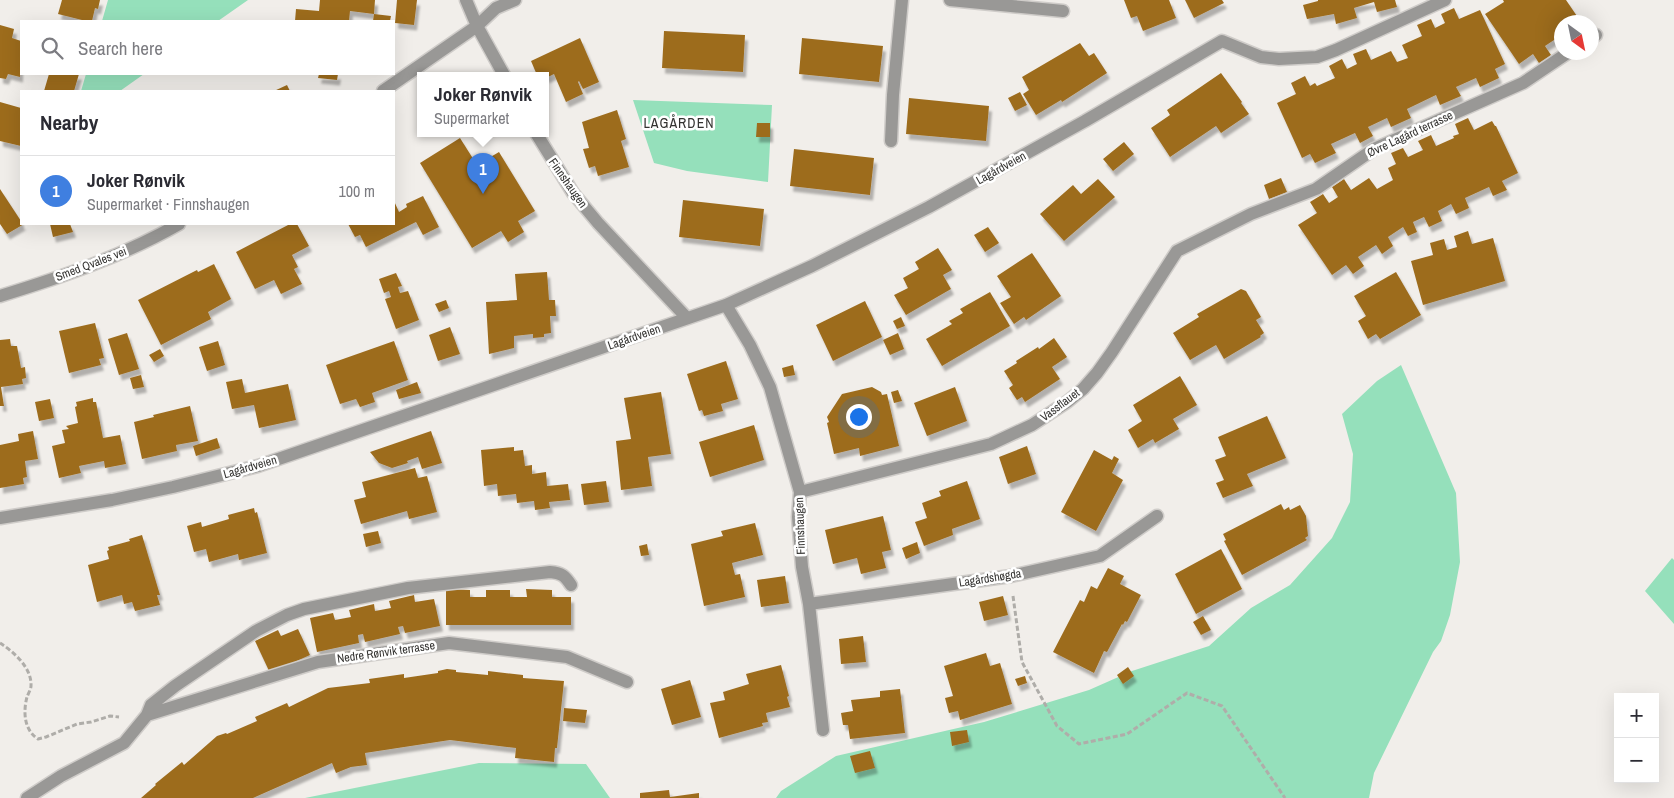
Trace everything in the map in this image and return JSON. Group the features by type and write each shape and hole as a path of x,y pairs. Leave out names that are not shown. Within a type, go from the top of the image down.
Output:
{"street":[{"path":"466,0 477,26 502,72"},
{"path":"384,90 477,26 496,8 514,0"},
{"path":"891,141 892,95 902,0"},
{"path":"950,0 1063,11"},
{"name":"Lagårdveien","path":"0,518 112,500 258,466 726,305 812,266 929,207 1085,121 1222,41 1261,57 1279,60 1316,56 1336,50 1446,0"},
{"name":"Øvre Lagård terrasse","path":"1251,214 1316,189 1374,149 1523,83 1557,60"},
{"name":"Finnshaugen","path":"538,137 573,193 598,223 688,318"},
{"name":"Vassflauet","path":"800,492 991,444 1032,425 1067,402 1097,373 1177,251 1251,214"},
{"name":"Smed Qvales vei","path":"0,296 106,260 178,225"},
{"name":"Finnshaugen","path":"726,305 750,345 770,387 800,492 798,517 802,567 809,604 823,730"},
{"name":"Lagårdshøgda","path":"809,604 1011,576 1100,556 1157,516"},
{"path":"27,798 67,772 124,743 148,714 151,705 174,686 270,622 304,609 408,588 550,572 565,576 571,585"},
{"name":"Nedre Rønvik terrasse","path":"148,714 318,662 449,643 567,657 627,682"}],"path":[{"path":"1011,576 1022,662 1057,726 1079,744 1127,734 1187,693 1222,706 1284,798"},
{"path":"0,643 25,665 31,686 25,709 27,727 30,733 38,739 77,724 110,716"}],"green space":[{"path":"108,0 248,0 219,20 102,20"},
{"path":"86,75 143,75 121,90 81,90"},
{"path":"633,100 772,105 768,182 687,171 654,163"},
{"path":"1401,365 1456,493 1460,562 1450,615 1441,641 1433,652 1374,773 1369,798 776,798 781,791 836,756 984,722 1089,690 1132,671 1209,646 1251,608 1290,585 1332,538 1350,502 1353,454 1342,414 1377,381"},
{"path":"1672,558 1674,560 1674,624 1645,591"},
{"path":"479,763 586,764 610,798 305,798"}],"building":[{"path":"62,0 100,0 98,9 95,8 92,20 82,20 58,14"},
{"path":"320,0 375,0 374,14 350,11 349,20 295,20 296,9 319,11"},
{"path":"397,0 417,0 414,25 395,23"},
{"path":"1124,0 1169,0 1176,18 1143,31 1137,16 1131,18"},
{"path":"1185,0 1222,0 1224,3 1194,18"},
{"path":"1318,0 1395,0 1397,7 1377,12 1374,2 1354,8 1357,18 1336,24 1334,14 1307,19 1303,5"},
{"path":"1503,0 1566,0 1576,15 1554,15 1554,40 1545,46 1551,55 1539,63 1533,54 1519,64 1485,14 1504,2"},
{"path":"1454,8 1459,19 1480,10 1505,64 1495,69 1499,78 1480,87 1476,78 1456,87 1461,96 1440,105 1436,95 1407,109 1411,118 1391,127 1387,118 1368,127 1373,136 1360,143 1355,133 1331,144 1336,153 1315,163 1310,154 1302,158 1277,103 1296,94 1291,83 1305,76 1310,86 1315,83 1317,86 1335,78 1329,66 1342,59 1347,69 1357,64 1353,54 1366,49 1371,60 1391,51 1397,62 1408,58 1402,45 1422,36 1417,25 1431,19 1435,28 1445,23 1441,14"},
{"path":"374,14 391,16 390,20 373,20"},
{"path":"0,25 14,29 12,38 20,41 20,75 20,77 8,74 6,79 0,78"},
{"path":"664,31 745,35 743,72 662,68"},
{"path":"580,38 599,82 583,89 579,81 583,94 566,102 554,74 549,76 549,72 536,72 531,61"},
{"path":"802,38 883,46 879,82 799,74"},
{"path":"1080,43 1089,56 1094,53 1107,73 1062,102 1061,100 1036,115 1023,94 1029,90 1022,77"},
{"path":"1221,73 1249,114 1221,133 1216,126 1170,157 1151,128 1170,115 1167,110"},
{"path":"49,75 79,75 74,90 44,90"},
{"path":"319,75 338,75 337,80 318,78"},
{"path":"287,85 290,90 276,90"},
{"path":"1020,92 1027,105 1015,111 1008,98"},
{"path":"909,98 989,106 986,141 906,134"},
{"path":"0,102 20,108 20,146 0,141"},
{"path":"617,110 626,139 621,141 629,167 598,176 595,166 589,168 583,149 589,148 582,122"},
{"path":"1468,118 1474,130 1492,121 1496,126 1518,173 1502,181 1507,190 1493,196 1489,187 1465,198 1469,208 1456,214 1451,204 1438,211 1442,221 1429,227 1424,217 1413,222 1417,232 1408,236 1403,227 1388,237 1393,246 1382,254 1376,245 1358,257 1364,266 1353,274 1346,265 1332,275 1298,225 1317,213 1310,202 1323,194 1329,203 1338,197 1332,187 1344,179 1351,190 1369,178 1377,189 1393,180 1388,168 1396,164 1391,153 1403,148 1408,157 1423,150 1418,141 1431,135 1436,146 1454,138 1453,136 1459,134 1455,124"},
{"path":"757,123 770,123 770,137 756,137"},
{"path":"460,138 477,165 499,152 535,211 518,221 524,232 508,242 501,231 472,248 420,163"},
{"path":"1124,142 1134,154 1113,171 1103,159"},
{"path":"794,149 874,158 870,195 790,186"},
{"path":"1281,178 1287,192 1269,199 1264,185"},
{"path":"1098,179 1115,197 1064,241 1040,214 1073,185 1081,194"},
{"path":"0,189 20,219 20,225 22,225 7,234 0,224"},
{"path":"423,196 439,227 423,235 416,222 366,247 360,235 355,237 349,225 395,225 395,203 399,212 407,207 406,204"},
{"path":"683,200 764,209 760,246 679,237"},
{"path":"50,225 70,225 73,232 53,237"},
{"path":"288,225 298,225 309,246 292,255 298,267 294,269 302,284 281,294 274,280 255,289 236,252"},
{"path":"988,227 999,243 985,252 974,235"},
{"path":"1468,231 1472,244 1493,238 1505,281 1423,305 1411,261 1433,255 1430,243 1444,239 1447,250 1457,247 1454,236"},
{"path":"938,248 952,270 943,275 951,289 906,315 894,295 908,288 903,278 919,269 915,262"},
{"path":"1032,253 1061,296 1026,320 1024,317 1014,324 1000,303 1011,297 997,276"},
{"path":"214,264 231,299 208,312 211,319 161,345 138,300 197,270 198,272"},
{"path":"547,272 549,300 555,300 556,316 550,316 551,333 544,334 544,337 533,338 533,334 514,336 514,348 489,354 486,302 517,300 515,274"},
{"path":"1396,272 1421,315 1380,339 1376,334 1368,339 1358,321 1366,316 1354,296"},
{"path":"396,273 402,286 398,287 400,293 408,291 419,320 396,329 385,299 391,297 389,291 384,293 379,279"},
{"path":"1241,289 1246,291 1261,317 1256,320 1264,333 1261,337 1224,359 1216,345 1190,360 1173,333 1199,317 1197,314"},
{"path":"990,292 1010,326 942,366 926,339 952,324 949,321 963,313 960,309"},
{"path":"446,300 449,308 439,312 435,304"},
{"path":"865,301 882,337 833,361 816,325"},
{"path":"901,317 905,326 897,329 893,321"},
{"path":"95,323 104,358 99,359 101,365 69,373 59,331"},
{"path":"450,327 460,354 438,361 429,335"},
{"path":"127,333 139,369 119,375 108,339"},
{"path":"898,333 904,349 890,355 883,340"},
{"path":"1054,338 1067,357 1052,367 1060,379 1025,402 1022,397 1017,400 1009,388 1013,385 1004,371 1017,363 1016,361 1038,347 1039,349"},
{"path":"10,339 11,346 17,346 21,368 25,367 26,378 22,379 23,384 1,387 4,406 0,406 0,340"},
{"path":"218,341 225,365 207,371 199,347"},
{"path":"394,341 408,380 372,393 375,402 360,407 356,399 340,404 326,365"},
{"path":"160,349 164,356 154,362 149,355"},
{"path":"726,361 738,399 721,404 723,411 704,416 702,410 699,411 687,374"},
{"path":"793,365 795,375 784,377 782,368"},
{"path":"141,375 144,387 133,389 130,378"},
{"path":"1180,376 1197,405 1173,419 1179,429 1155,443 1153,439 1138,448 1128,430 1142,421 1133,405"},
{"path":"242,379 245,393 288,384 296,420 259,428 254,405 232,409 226,382"},
{"path":"417,382 421,393 399,399 396,390"},
{"path":"872,387 881,392 882,395 887,394 899,446 860,456 859,448 834,454 827,417 842,394"},
{"path":"955,387 967,421 927,436 914,403"},
{"path":"898,390 902,401 894,403 891,392"},
{"path":"661,392 671,454 648,457 652,486 621,490 616,441 631,439 624,398"},
{"path":"93,398 93,402 96,402 103,438 120,435 126,464 105,468 104,461 79,466 81,473 59,478 52,446 65,443 62,430 69,429 66,426 78,423 76,402"},
{"path":"50,399 54,418 39,421 35,402"},
{"path":"190,406 198,441 176,445 177,451 142,459 134,422 154,417 153,415"},
{"path":"1267,416 1286,458 1247,474 1253,486 1223,498 1216,483 1224,480 1215,460 1226,456 1218,437"},
{"path":"754,425 764,460 710,477 699,442"},
{"path":"33,431 38,459 25,461 27,477 23,478 24,484 0,488 0,445 19,441 18,434"},
{"path":"431,431 442,463 422,469 418,457 407,461 408,463 392,468 379,463 370,452"},
{"path":"217,438 220,448 196,456 193,446"},
{"path":"1027,446 1036,474 1008,484 999,457"},
{"path":"514,447 514,451 523,450 525,466 532,465 532,474 546,472 547,486 568,484 570,500 549,502 550,508 535,510 534,501 517,503 516,494 498,496 497,484 484,486 481,450"},
{"path":"1094,450 1112,460 1114,456 1119,459 1112,473 1123,480 1096,531 1061,512"},
{"path":"415,468 418,478 427,476 437,512 409,519 407,511 361,524 354,500 366,497 362,482"},
{"path":"606,481 609,502 584,505 581,484"},
{"path":"967,481 980,519 952,529 953,535 924,546 915,522 927,518 922,503 941,496 939,491"},
{"path":"1281,504 1284,510 1289,507 1290,510 1300,505 1306,516 1308,536 1305,538 1307,540 1242,575 1224,541 1226,540 1223,534"},
{"path":"254,508 255,513 257,512 267,553 239,560 238,554 209,562 206,549 194,552 187,526 201,522 202,527 229,519 228,515"},
{"path":"883,516 891,550 882,552 886,568 861,574 857,558 833,564 825,530"},
{"path":"755,523 763,555 732,563 735,575 740,574 745,597 704,606 691,544 723,536 721,531"},
{"path":"378,531 381,543 366,547 363,534"},
{"path":"142,535 160,595 157,595 160,605 135,611 132,602 124,604 122,595 97,602 88,565 109,559 108,547 130,541 129,539"},
{"path":"917,542 920,553 906,559 902,548"},
{"path":"647,544 649,555 641,556 639,546"},
{"path":"1221,549 1242,589 1196,614 1175,574"},
{"path":"1108,568 1124,576 1120,584 1141,595 1127,622 1125,621 1122,624 1107,652 1104,651 1094,673 1053,652 1080,600 1084,602 1091,586 1097,589"},
{"path":"785,576 789,603 761,607 757,580"},
{"path":"446,589 470,590 470,597 486,597 486,590 510,590 510,597 527,597 526,589 552,590 552,597 571,597 571,625 446,625"},
{"path":"414,595 415,602 434,599 440,626 405,633 403,626 398,627 400,634 365,642 363,634 358,635 359,643 317,652 310,618 333,613 335,620 351,617 349,610 374,604 375,611 391,608 389,601"},
{"path":"1003,596 1008,615 984,621 979,602"},
{"path":"1203,616 1211,630 1201,635 1193,622"},
{"path":"298,629 310,655 270,673 255,641 278,630 281,636"},
{"path":"863,636 866,662 841,664 839,639"},
{"path":"986,653 990,666 1000,663 1012,704 960,720 958,711 949,713 945,698 953,696 944,666"},
{"path":"781,665 790,707 766,713 768,722 762,723 763,726 719,738 710,703 725,700 723,692 749,684 746,674"},
{"path":"1128,667 1134,676 1123,684 1117,675"},
{"path":"456,670 456,672 488,675 488,671 523,675 523,678 564,681 554,762 515,758 516,748 450,740 365,753 367,765 351,767 336,773 332,763 253,798 141,798 155,784 182,762 184,765 217,736 227,734 257,721 255,717 287,703 289,707 328,688 370,683 369,679 404,674 404,678 438,673 438,671"},
{"path":"1025,676 1027,683 1018,686 1015,679"},
{"path":"690,680 701,717 672,725 661,689"},
{"path":"900,689 905,733 850,739 848,725 843,725 841,713 853,711 851,700 880,697 880,691"},
{"path":"564,708 587,710 585,723 563,721"},
{"path":"967,730 969,742 952,746 950,732"},
{"path":"870,751 875,768 855,773 850,756"},
{"path":"669,790 670,797 699,793 699,798 640,798 640,793"}],"place":[{"name":"Joker Rønvik","path":"483,194"}],"district":[{"name":"LAGÅRDEN","path":"679,123"}]}
